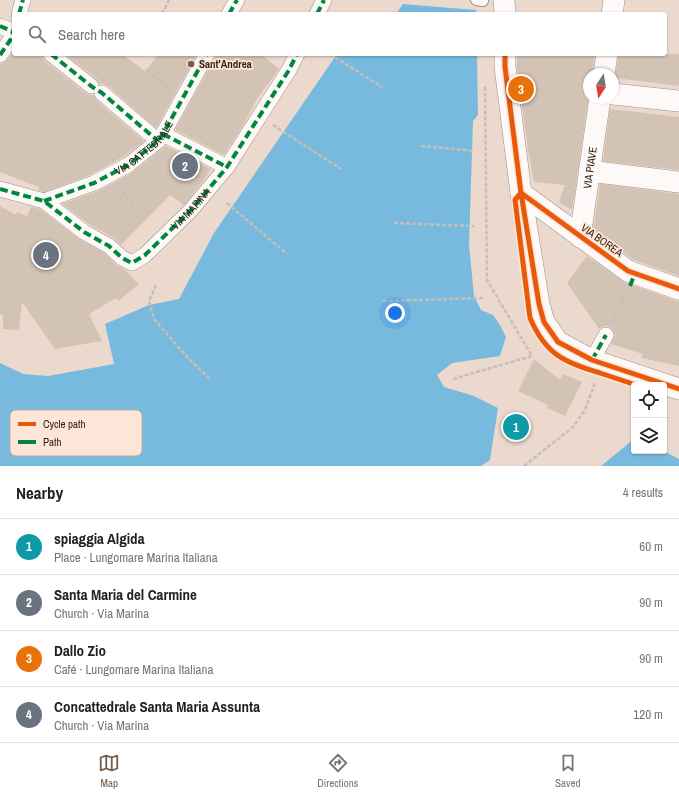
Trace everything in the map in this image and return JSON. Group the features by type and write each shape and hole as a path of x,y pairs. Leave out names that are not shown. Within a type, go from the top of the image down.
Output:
{"street":[{"path":"20,12 23,0"},
{"path":"230,12 237,0"},
{"path":"318,12 324,0"},
{"path":"504,0 505,12"},
{"path":"612,12 614,0"},
{"path":"0,55 11,39 10,30"},
{"path":"54,56 96,90 160,137 227,167"},
{"name":"VIA CATTEDRALE","path":"44,201 94,184 128,165 160,137 206,56"},
{"name":"VIA MARINA","path":"44,201 84,232 108,246 122,258 132,263 145,255 191,210 227,167 289,70 296,56"},
{"path":"505,56 505,67 521,194 539,304 544,322 558,342 592,360 679,389"},
{"path":"605,68 607,56"},
{"path":"619,95 679,101"},
{"name":"VIA PIAVE","path":"580,237 599,104"},
{"path":"589,171 679,182"},
{"path":"0,189 44,201"},
{"name":"VIA BOREA","path":"521,194 628,271 631,283 679,289"},
{"path":"592,360 609,329"}],"lane":[{"path":"476,0 483,0"}],"path":[{"path":"163,12 169,0"},
{"path":"333,56 382,88"},
{"path":"146,70 182,99"},
{"path":"453,379 532,356 486,280 485,83"},
{"path":"273,125 341,169"},
{"path":"421,146 475,151"},
{"path":"109,175 134,206"},
{"path":"227,203 287,254"},
{"path":"394,223 474,226"},
{"path":"609,329 631,283"},
{"path":"156,285 149,301 154,319 187,357 210,379"},
{"path":"383,301 484,298"},
{"path":"524,466 573,427 585,410 594,382"}],"water":[{"path":"403,4 476,10 476,12 397,12"},
{"path":"336,56 477,56 478,115 473,121 469,244 474,296 481,310 493,315 506,337 500,356 452,363 437,375 444,387 474,396 498,408 490,460 481,466 0,466 0,363 23,374 48,376 114,364 105,324 149,305 179,299 214,233"},
{"path":"631,441 631,454 667,453 679,459 679,466 601,466"}],"building":[{"path":"12,54 12,56 42,56 45,61 85,93 93,95 96,100 144,141 123,157 90,175 44,192 38,190 39,187 0,172 0,64 4,63"},
{"path":"667,54 679,54 679,86 619,78 619,68 617,68 619,56 667,56"},
{"path":"68,56 125,56 145,71 157,56 196,56 156,128 108,86 100,84 97,79"},
{"path":"216,56 263,56 279,69 257,99 242,127 224,155 175,130"},
{"path":"517,56 595,56 593,68 583,68 583,104 588,104 572,210 559,202 565,185 534,182 528,149"},
{"path":"610,109 679,117 679,170 603,161"},
{"path":"166,146 211,169 184,205 170,195 121,245 114,238 89,224 62,204 98,191 132,173"},
{"path":"600,184 679,194 679,276 634,260 593,231"},
{"path":"0,206 16,215 17,212 27,216 31,207 40,209 79,239 104,253 139,284 118,301 116,298 89,314 102,341 55,349 22,302 19,330 3,329 3,316 0,314"},
{"path":"587,256 624,282 679,301 679,366 642,358 643,354 611,344 615,335 611,327 606,326 599,329 567,283"},
{"path":"534,359 560,380 563,374 582,382 565,416 547,408 548,405 518,391"}],"marked path":[{"path":"20,12 23,0"},
{"path":"230,12 237,0"},
{"path":"318,12 324,0"},
{"path":"0,26 12,31"},
{"path":"0,55 12,36"},
{"path":"54,56 102,93 158,141"},
{"path":"44,201 94,183 128,165 158,141 206,56"},
{"path":"0,189 44,201 84,232 109,246 122,258 132,263 145,255 191,210 227,167 289,70 296,56"},
{"path":"163,134 227,167"},
{"path":"630,286 635,273"},
{"path":"592,360 606,335"}],"cycle path":[{"path":"505,56 505,67 521,193 539,304 544,322 558,342 592,360 679,389"},
{"path":"631,383 566,361 550,349 536,331 530,318 515,200 521,193 628,271 679,289"}],"place":[{"name":"Sant'Andrea","path":"191,64"},
{"name":"Dallo Zio","path":"521,89"},
{"name":"Santa Maria del Carmine","path":"185,166"},
{"name":"Concattedrale Santa Maria Assunta","path":"46,255"},
{"name":"spiaggia Algida","path":"516,427"}]}
